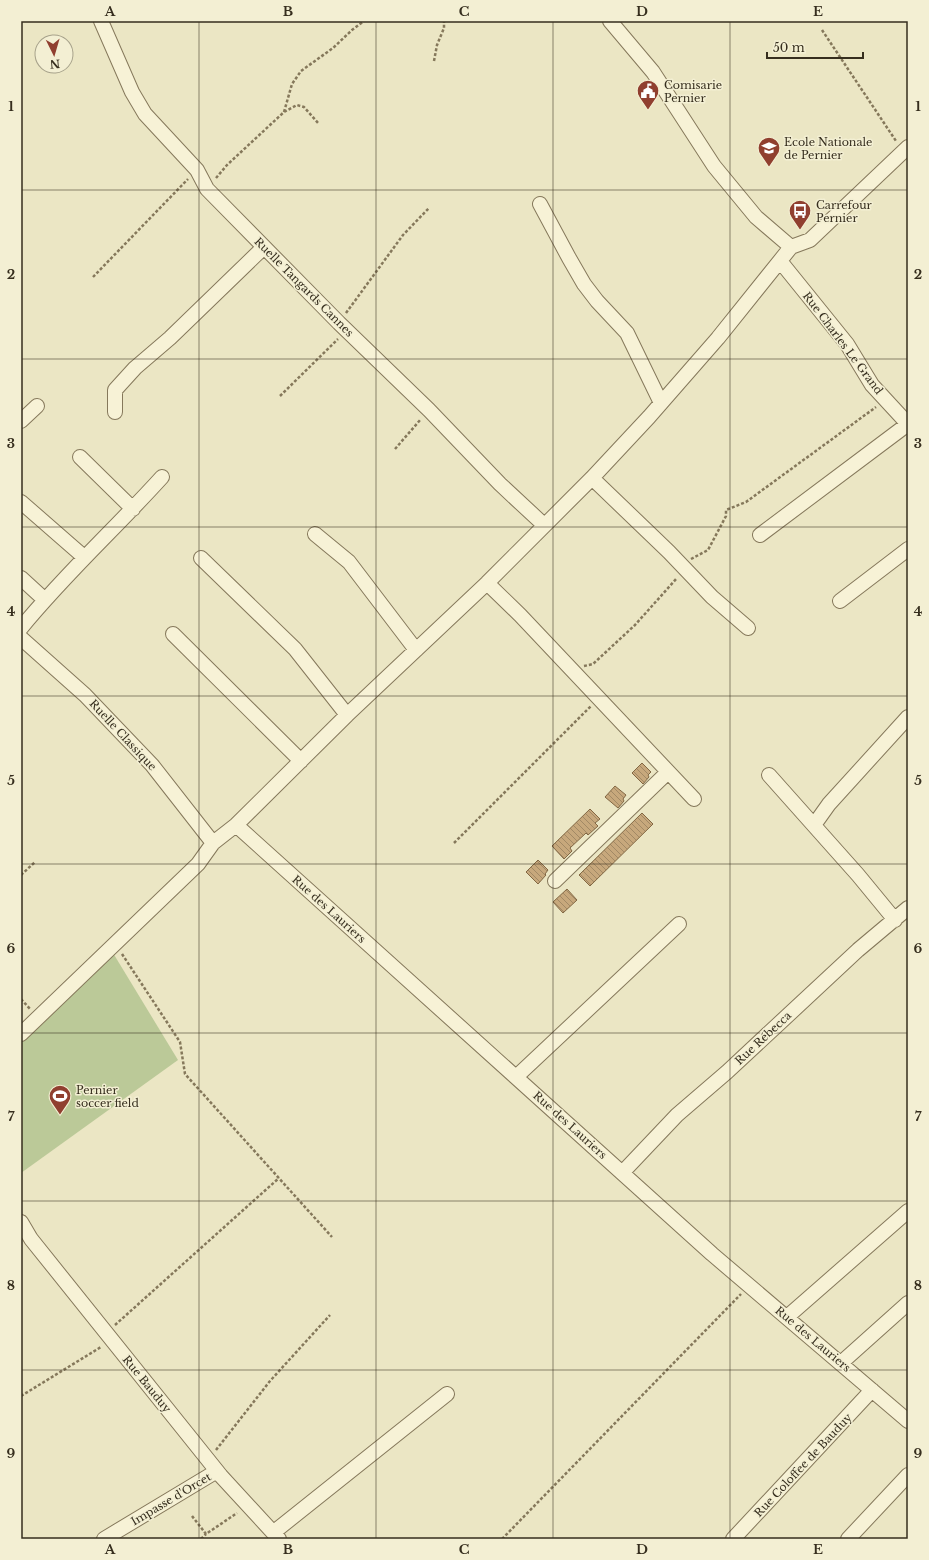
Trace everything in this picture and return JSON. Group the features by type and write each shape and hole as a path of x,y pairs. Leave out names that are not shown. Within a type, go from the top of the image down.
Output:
{"street":[{"name":"Ruelle Tangards Cannes","path":"101,21 132,92 145,114 197,170 207,189 343,327 429,410 500,484 544,525"},
{"path":"610,21 653,72 714,166 756,217 791,247"},
{"path":"21,1034 198,864 213,843 236,825 347,715 487,583 592,478 718,338 791,247 810,240 905,149"},
{"path":"540,204 584,284 597,301 627,333 661,403"},
{"path":"115,412 115,390 135,368 176,332 264,247"},
{"name":"Rue Charles Le Grand","path":"780,261 847,344 872,385 908,424"},
{"path":"21,421 37,406"},
{"path":"760,536 908,424"},
{"path":"80,457 133,509"},
{"path":"21,628 84,557 133,509 162,477"},
{"path":"592,478 683,566 712,597 748,628"},
{"path":"21,502 84,557"},
{"path":"315,534 349,562 416,650"},
{"path":"840,601 908,549"},
{"path":"201,558 295,649 347,715"},
{"path":"21,578 45,600"},
{"path":"487,583 520,615 694,799"},
{"path":"173,634 301,761"},
{"name":"Ruelle Classique","path":"21,638 86,695 152,765 213,843"},
{"path":"814,824 829,804 908,717"},
{"path":"555,881 668,772"},
{"path":"769,775 814,824 895,920"},
{"name":"Rue des Lauriers","path":"236,825 622,1173 787,1318 908,1421"},
{"name":"Rue Rébecca","path":"622,1173 677,1115 728,1072 858,950 908,908"},
{"path":"516,1077 679,924"},
{"path":"787,1318 908,1211"},
{"name":"Rue Bauduy","path":"21,1222 31,1239 208,1460 248,1506 277,1535"},
{"path":"841,1363 908,1303"},
{"name":"Rue Coloffee de Bauduy","path":"733,1539 872,1390"},
{"path":"277,1535 447,1394"},
{"name":"Impasse d'Orcet","path":"104,1539 217,1471"},
{"path":"848,1539 908,1475"}],"path":[{"path":"284,112 292,84 301,71 334,48 352,30 364,21"},
{"path":"434,61 437,45 444,28 444,21"},
{"path":"822,30 905,149"},
{"path":"207,189 227,164 284,112 297,105 304,107 320,124"},
{"path":"93,278 197,170"},
{"path":"280,396 343,327 403,235 429,208"},
{"path":"570,668 593,664 635,625 676,580 683,566 688,560 708,550 726,516 726,510 746,502 886,400"},
{"path":"395,449 429,410"},
{"path":"454,843 598,699"},
{"path":"21,875 35,862"},
{"path":"115,944 180,1042 185,1074 332,1237"},
{"path":"21,1396 109,1337 279,1178"},
{"path":"502,1539 749,1285"},
{"path":"208,1460 270,1381 330,1315"},
{"path":"201,1539 206,1534 248,1506"},
{"path":"192,1516 206,1534"}],"green space":[{"name":"Pernier soccer field","path":"113,953 178,1060 21,1173 21,1040"}],"building":[{"path":"642,763 651,772 643,784 632,773"},
{"path":"615,786 626,795 623,799 624,801 618,808 605,797"},
{"path":"590,809 600,819 595,823 598,826 588,835 586,833 570,848 572,851 564,859 552,846"},
{"path":"642,813 653,824 590,886 579,875"},
{"path":"538,860 548,870 545,874 546,875 538,884 526,872"},
{"path":"567,889 577,900 563,913 553,902"}],"place":[{"name":"Comisarie Pernier","path":"648,110"},
{"name":"Ecole Nationale de Pernier","path":"769,168"},
{"name":"Carrefour Pernier","path":"800,230"},
{"name":"Pernier soccer field","path":"60,1116"}]}
